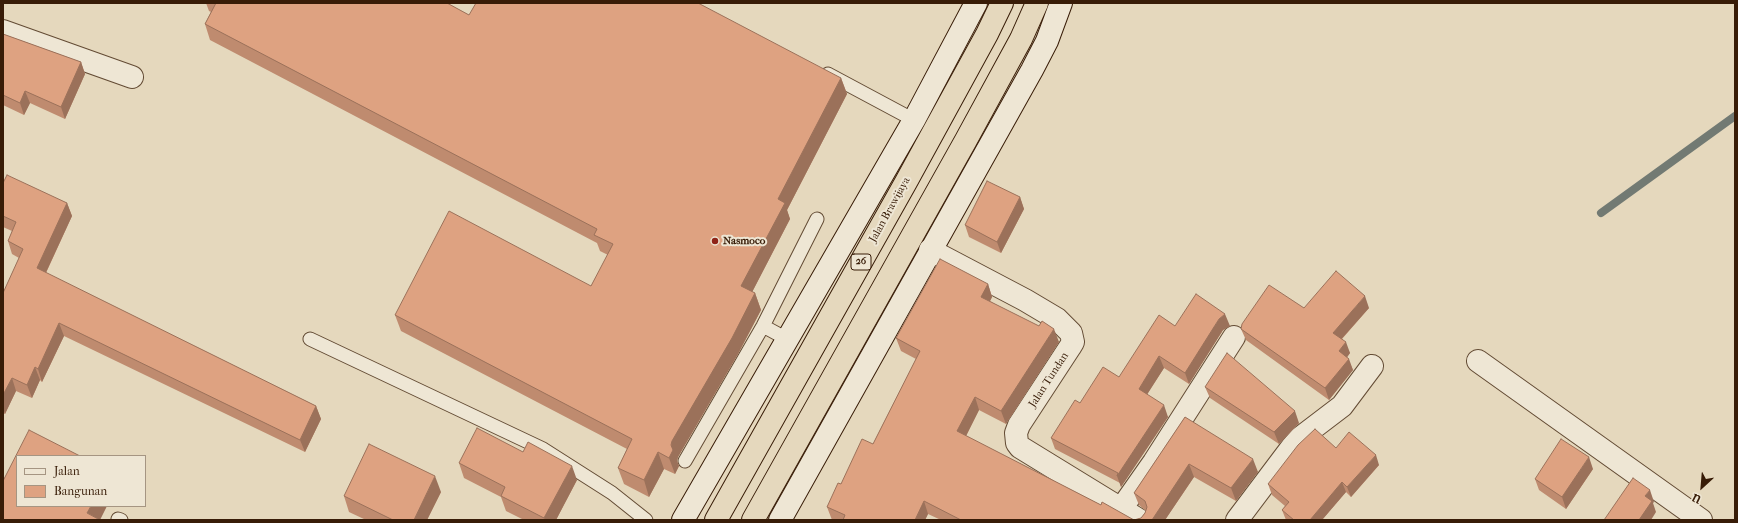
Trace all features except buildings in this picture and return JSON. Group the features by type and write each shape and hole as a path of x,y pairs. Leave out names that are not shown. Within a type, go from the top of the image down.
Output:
{"highway":[{"name":"Jalan Brawijaya","path":"716,520 906,182 987,34 1002,3"},
{"path":"753,520 970,134 1021,39 1037,3"}],"street":[{"path":"683,520 914,120 976,3"},
{"path":"780,520 1032,70 1047,40 1061,3"},
{"path":"3,31 132,77"},
{"name":"Jalan Tundan","path":"930,250 1025,300 1057,319 1071,333 1073,342 1019,426 1015,438 1020,447 1130,515"},
{"path":"1130,515 1154,462 1234,337"},
{"path":"1478,361 1701,520"},
{"path":"1237,520 1292,447 1300,438 1342,406 1372,366"}],"lane":[{"path":"814,67 914,120"},
{"path":"686,461 763,326 817,220"},
{"path":"763,326 787,339"},
{"path":"310,339 543,449 612,493 646,520"}],"waterway":[{"path":"1601,213 1735,116"}],"place":[{"name":"Nasmoco","path":"715,241"}]}
